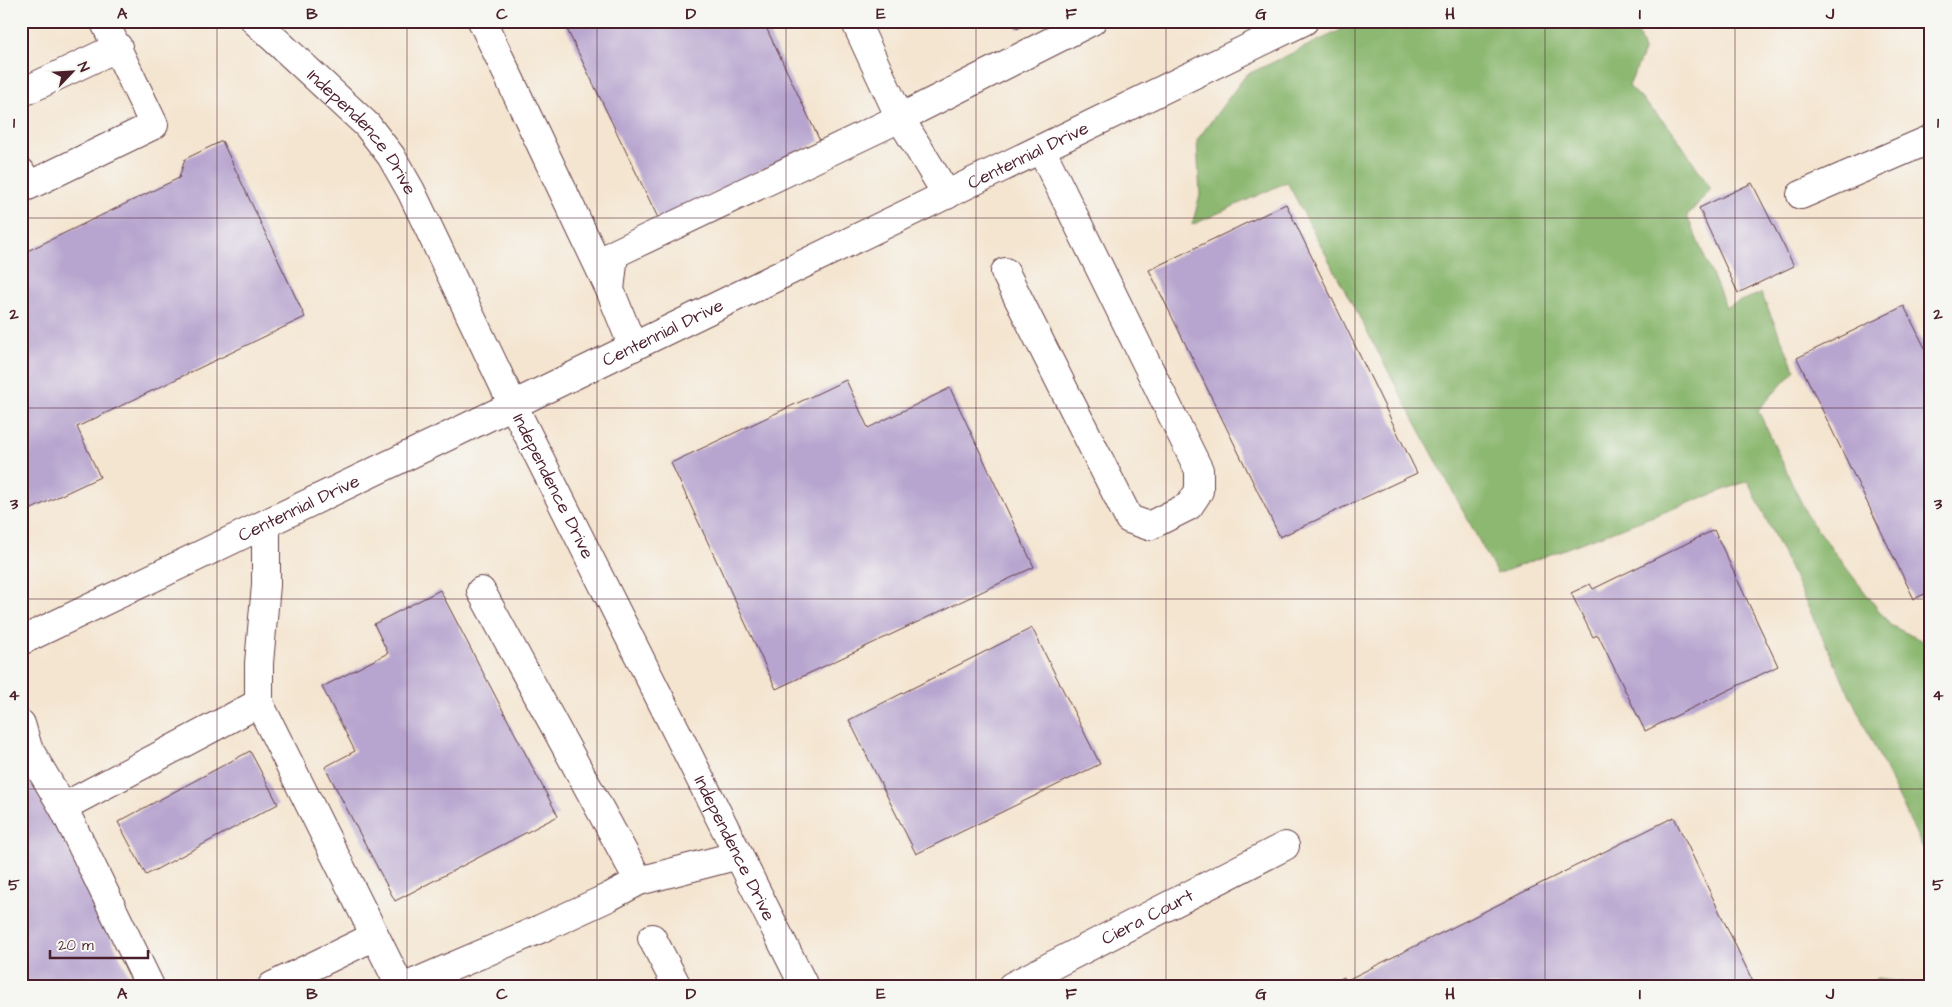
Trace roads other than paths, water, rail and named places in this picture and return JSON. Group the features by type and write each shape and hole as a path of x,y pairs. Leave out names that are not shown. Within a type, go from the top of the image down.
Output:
{"street":[{"path":"21,172 28,186 154,125 104,21"},
{"name":"Independence Drive","path":"255,21 366,125 391,156 412,190 513,405 804,986"},
{"path":"482,21 610,290 633,346"},
{"path":"855,21 900,118 947,195"},
{"path":"610,290 614,254 900,118 1092,21"},
{"name":"Centennial Drive","path":"21,641 513,405 1304,21"},
{"path":"21,93 118,47"},
{"path":"1800,195 1931,139"},
{"path":"1005,272 1128,519 1149,526 1189,506 1199,491 1199,470 1042,148"},
{"path":"266,524 266,585 258,663 259,704 400,986"},
{"path":"481,591 639,881"},
{"path":"63,806 259,704"},
{"path":"21,724 28,748 63,806 150,986"},
{"name":"Ciera Court","path":"1012,986 1285,846"},
{"path":"407,986 540,929 639,881 739,855"},
{"path":"272,986 375,936"},
{"path":"652,938 677,986"}]}
